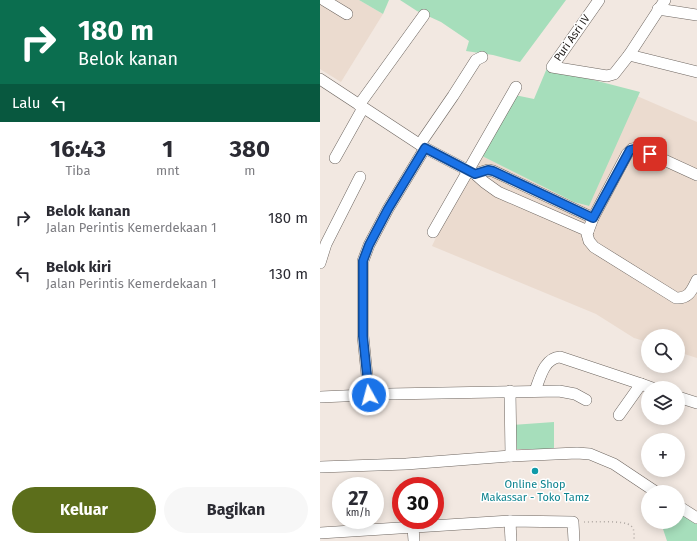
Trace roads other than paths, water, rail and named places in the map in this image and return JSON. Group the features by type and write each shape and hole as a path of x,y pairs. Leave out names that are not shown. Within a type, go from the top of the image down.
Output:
{"street":[{"path":"324,0 347,14"},
{"name":"Puri Asri IV","path":"599,0 552,67 609,76 614,74 629,55"},
{"path":"697,15 662,4 629,55 697,72"},
{"path":"335,158 361,106 424,15"},
{"path":"369,395 363,336 363,261 369,245 422,146 476,60 482,57"},
{"path":"320,79 422,146 472,172 498,192 588,231"},
{"path":"432,232 472,172 516,87"},
{"path":"697,175 638,148 632,149 627,154 593,218 587,237 594,247 676,298 687,296 691,292 697,280"},
{"path":"472,172 488,170 493,171 593,218"},
{"path":"320,263 326,244 360,177"},
{"path":"535,391 545,365 551,359 560,357 641,384"},
{"path":"510,391 511,456"},
{"path":"320,397 510,391 559,391 568,392 586,400"},
{"path":"619,415 641,392"},
{"path":"685,399 697,403"},
{"path":"320,467 406,464 511,456 577,453 590,454 614,464 646,485"},
{"path":"685,510 697,518"},
{"path":"510,521 512,541"},
{"path":"444,525 510,521 573,522 574,541"},
{"path":"320,533 392,528"},
{"path":"413,529 414,541"}],"place":[{"name":"Online Shop Makassar - Toko Tamz","path":"535,471"}]}
